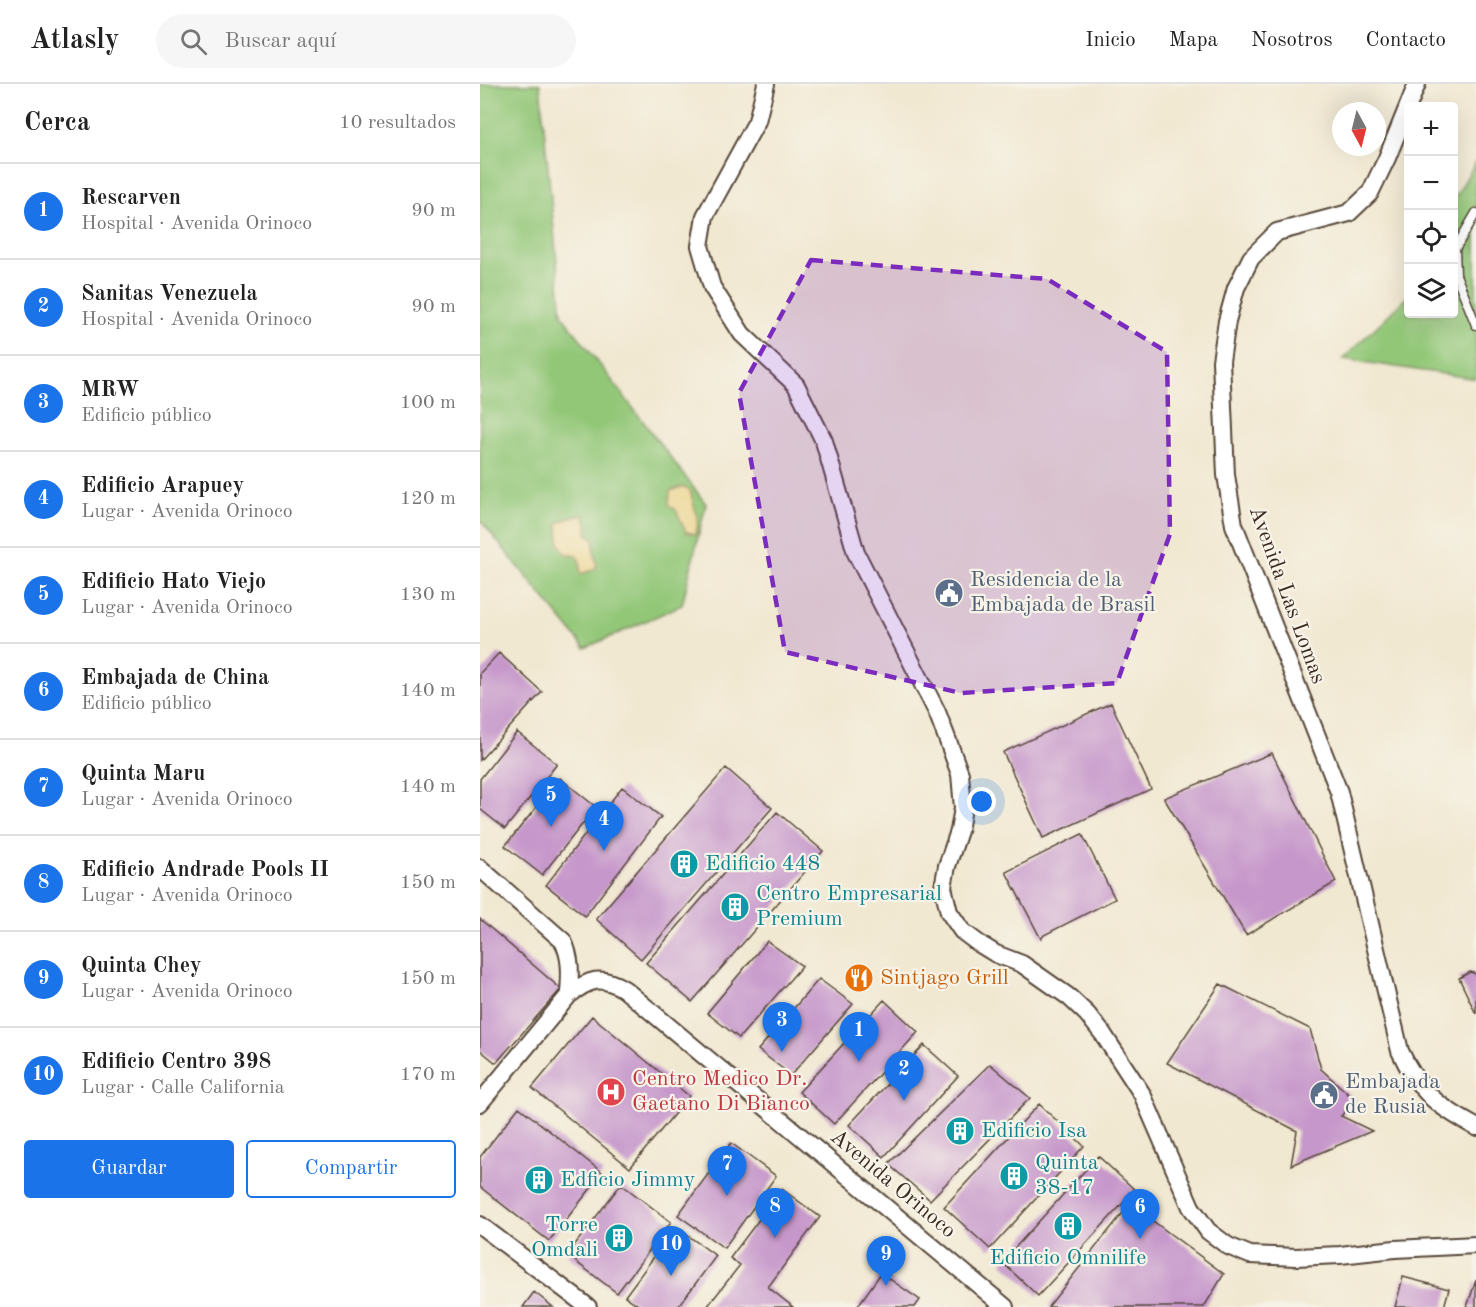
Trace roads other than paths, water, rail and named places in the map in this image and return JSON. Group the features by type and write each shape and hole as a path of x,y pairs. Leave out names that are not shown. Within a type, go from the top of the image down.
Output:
{"street":[{"path":"766,84 757,121 705,216 700,246 712,287 742,334 796,385 824,441 856,553 937,712 948,741 960,774 963,808 943,887 949,912 962,931 978,943 996,954 1022,964 1069,997 1087,1014 1103,1034 1142,1094 1191,1207 1208,1230 1228,1246 1250,1255 1296,1257 1417,1247 1476,1245"},
{"name":"Avenida Las Lomas","path":"1417,84 1370,193 1349,213 1277,232 1251,258 1236,288 1227,321 1221,361 1226,475 1234,525 1278,643 1339,792 1400,1051 1408,1068 1425,1093 1444,1109 1476,1126"},
{"path":"480,868 563,941 571,968 569,995 480,1102"},
{"name":"Avenida Orinoco","path":"569,995 583,984 603,980 624,989 1005,1307"},
{"path":"480,1225 588,1307"}],"lane":[{"path":"1476,213 1455,249 1456,275 1476,325"}],"place":[{"name":"Residencia de la Embajada de Brasil","path":"949,593"},
{"name":"Edificio Hato Viejo","path":"551,827"},
{"name":"Edificio Arapuey","path":"604,851"},
{"name":"Edificio 448","path":"684,864"},
{"name":"Centro Empresarial Premium","path":"735,907"},
{"name":"Sintjago Grill","path":"859,978"},
{"name":"MRW","path":"782,1052"},
{"name":"Rescarven","path":"859,1062"},
{"name":"Centro Medico Dr. Gaetano Di Bianco","path":"611,1092"},
{"name":"Embajada de Rusia","path":"1324,1095"},
{"name":"Sanitas Venezuela","path":"904,1101"},
{"name":"Edificio Isa","path":"960,1131"},
{"name":"Quinta 38-17","path":"1014,1176"},
{"name":"Edficio Jimmy","path":"539,1180"},
{"name":"Quinta Maru","path":"727,1196"},
{"name":"Edificio Omnilife","path":"1068,1226"},
{"name":"Torre Omdali","path":"619,1238"},
{"name":"Edificio Andrade Pools II","path":"775,1238"},
{"name":"Embajada de China","path":"1140,1239"},
{"name":"Edificio Centro 398","path":"671,1276"},
{"name":"Quinta Chey","path":"886,1286"}]}
